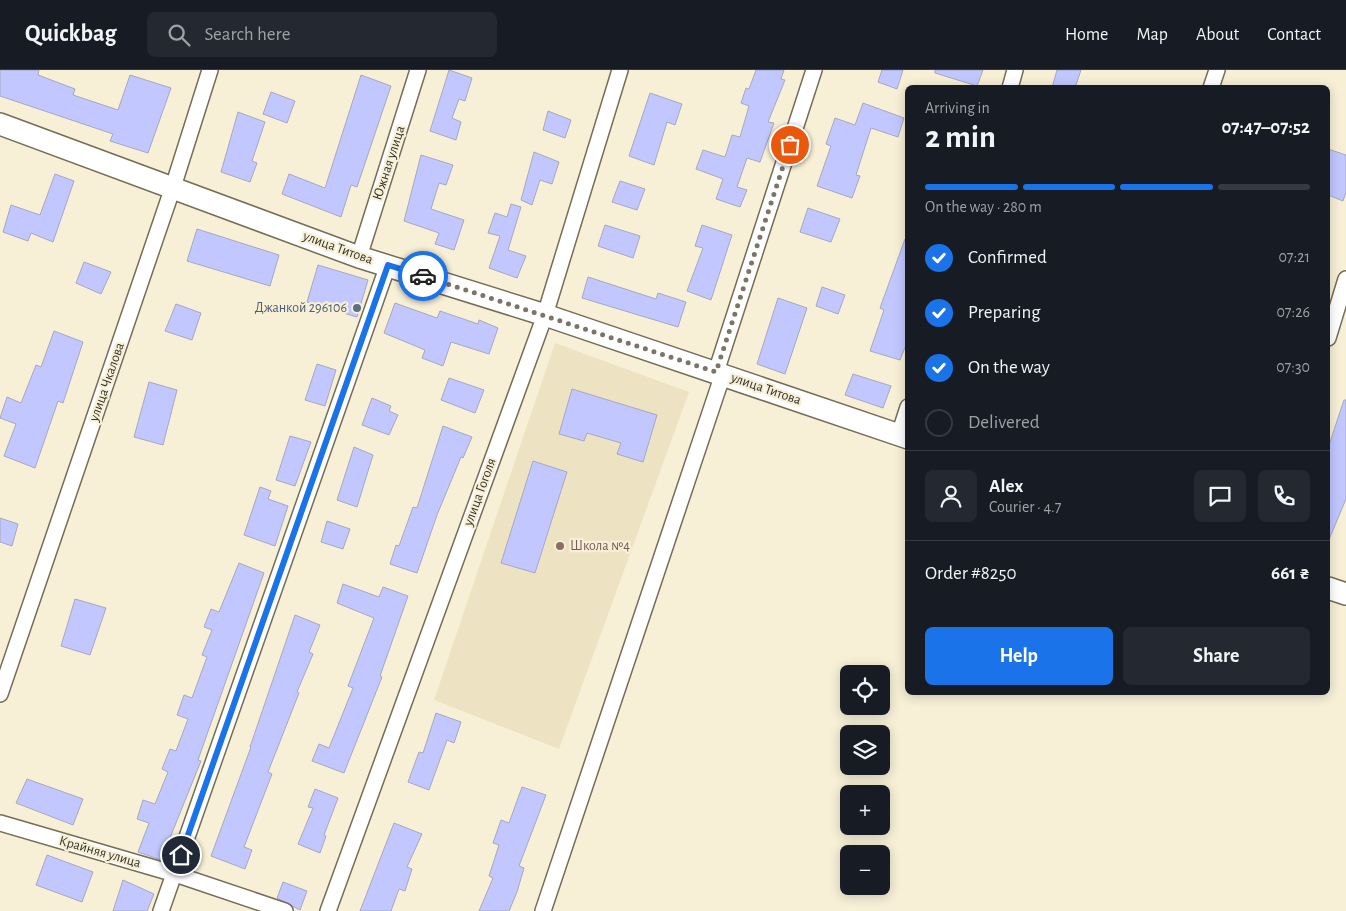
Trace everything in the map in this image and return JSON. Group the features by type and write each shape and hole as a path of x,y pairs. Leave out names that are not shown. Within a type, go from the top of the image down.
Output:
{"main road":[{"name":"улица Титова","path":"0,124 359,256 545,315 903,436"},
{"path":"1330,589 1346,594"}],"street":[{"name":"улица Чкалова","path":"0,694 173,187 210,70"},
{"name":"Южная улица","path":"359,256 418,70"},
{"name":"улица Гоголя","path":"328,911 545,315 620,70"},
{"path":"543,911 720,373 814,70"},
{"path":"1011,85 1015,70"},
{"path":"1212,85 1217,70"},
{"path":"161,911 388,265"},
{"path":"1330,331 1346,278"},
{"name":"Крайняя улица","path":"0,823 175,874 285,911"}],"shaded area":[{"name":"Школа №4","path":"555,343 689,392 559,749 434,700"}],"building":[{"path":"0,70 39,70 38,75 75,89 73,95 118,110 130,75 171,88 148,153 110,141 113,134 0,96"},
{"path":"449,70 472,78 465,101 459,99 452,118 461,122 456,140 430,131"},
{"path":"756,70 784,70 781,79 785,80 768,122 774,123 760,162 747,158 737,187 747,190 740,207 716,199 723,179 696,169 703,150 725,157 732,135 740,137 749,106 741,103 746,88 749,89"},
{"path":"882,70 903,70 897,89 878,82"},
{"path":"935,70 983,70 977,85 935,73"},
{"path":"1057,70 1081,70 1076,85 1053,85"},
{"path":"361,75 391,86 357,187 351,185 341,217 282,194 289,174 325,188"},
{"path":"271,92 295,101 287,123 263,114"},
{"path":"650,93 682,104 675,125 667,122 654,165 629,156"},
{"path":"863,103 904,118 898,137 871,128 856,175 860,176 852,198 817,186 831,146 826,144 835,118 855,125"},
{"path":"548,111 571,120 565,138 543,130"},
{"path":"238,112 265,122 252,161 257,163 250,182 221,172"},
{"path":"1330,150 1346,155 1346,192 1343,201 1330,196"},
{"path":"534,152 559,162 552,184 540,180 532,205 521,200"},
{"path":"421,155 453,165 446,185 439,183 431,209 464,220 454,250 435,244 439,233 404,221"},
{"path":"55,174 74,181 53,242 31,233 28,241 3,232 11,205 40,215"},
{"path":"620,181 645,189 637,210 612,202"},
{"path":"511,204 521,207 508,250 526,256 517,278 489,268 500,236 488,233 495,213 507,217"},
{"path":"808,208 840,219 831,242 800,232"},
{"path":"605,225 640,236 633,258 598,246"},
{"path":"702,225 732,235 711,300 687,291 703,248 695,246"},
{"path":"197,229 279,255 270,286 187,261"},
{"path":"905,239 905,348 900,360 870,351 884,310 880,308"},
{"path":"84,262 111,272 101,294 76,283"},
{"path":"318,265 368,280 357,317 307,302"},
{"path":"588,277 656,299 658,293 686,302 678,327 582,298"},
{"path":"822,287 845,295 838,314 816,306"},
{"path":"778,298 807,308 785,374 757,364"},
{"path":"395,303 437,318 440,311 478,324 479,320 498,328 489,354 451,342 443,366 422,358 425,350 384,333"},
{"path":"176,304 201,313 192,340 165,331"},
{"path":"54,331 83,342 63,403 58,401 35,468 4,456 16,424 0,418 7,397 21,403 36,365 41,367"},
{"path":"317,364 336,370 325,406 305,400"},
{"path":"853,374 891,386 883,408 845,395"},
{"path":"449,378 484,390 475,413 441,400"},
{"path":"149,382 177,390 163,445 134,437"},
{"path":"572,389 657,415 643,462 617,454 621,443 587,433 584,441 559,434"},
{"path":"372,398 391,406 389,411 398,415 389,435 362,425"},
{"path":"1344,400 1346,400 1346,499 1330,537 1330,442"},
{"path":"443,426 472,437 463,458 461,457 437,515 417,573 390,564 396,545 399,546 413,507 417,508"},
{"path":"290,436 311,442 295,486 276,480"},
{"path":"354,447 373,455 357,507 337,500"},
{"path":"533,461 567,472 535,573 501,563"},
{"path":"260,487 271,491 268,499 288,506 275,546 244,535"},
{"path":"0,518 18,524 12,546 0,542"},
{"path":"327,521 350,529 343,549 321,542"},
{"path":"239,563 264,573 198,760 201,761 161,860 138,852 149,823 137,819 143,800 155,804 168,772 162,769 170,749 176,751 188,719 177,715 184,695 192,698 207,657 202,655 212,630 204,627 211,609 219,612"},
{"path":"343,584 379,597 383,587 408,596 380,676 382,677 344,773 312,761 319,744 329,748 353,688 348,686 374,618 337,603"},
{"path":"75,599 106,608 90,655 61,646"},
{"path":"295,615 320,625 309,652 313,654 268,772 272,774 244,847 252,850 245,869 211,856 251,747"},
{"path":"436,713 461,722 454,743 447,740 429,790 408,782 419,752 423,753"},
{"path":"27,779 83,799 73,825 16,803"},
{"path":"522,787 546,795 519,866 524,868 517,892 509,911 479,911 493,878 489,876 499,845 493,843 501,820 509,823"},
{"path":"315,789 338,798 324,835 326,836 320,853 298,844 313,808 308,807"},
{"path":"394,823 422,834 407,867 412,869 405,891 399,889 391,911 360,911"},
{"path":"47,855 93,872 82,902 36,885"},
{"path":"123,880 154,894 147,911 113,911"},
{"path":"283,882 307,891 300,910 277,898"}],"way so far":[{"path":"423,276 716,372 790,145"}],"place":[{"name":"Джанкой 296106","path":"357,308"},
{"name":"Школа №4","path":"560,546"}],"route":[{"path":"181,855 388,265 423,276"}]}
